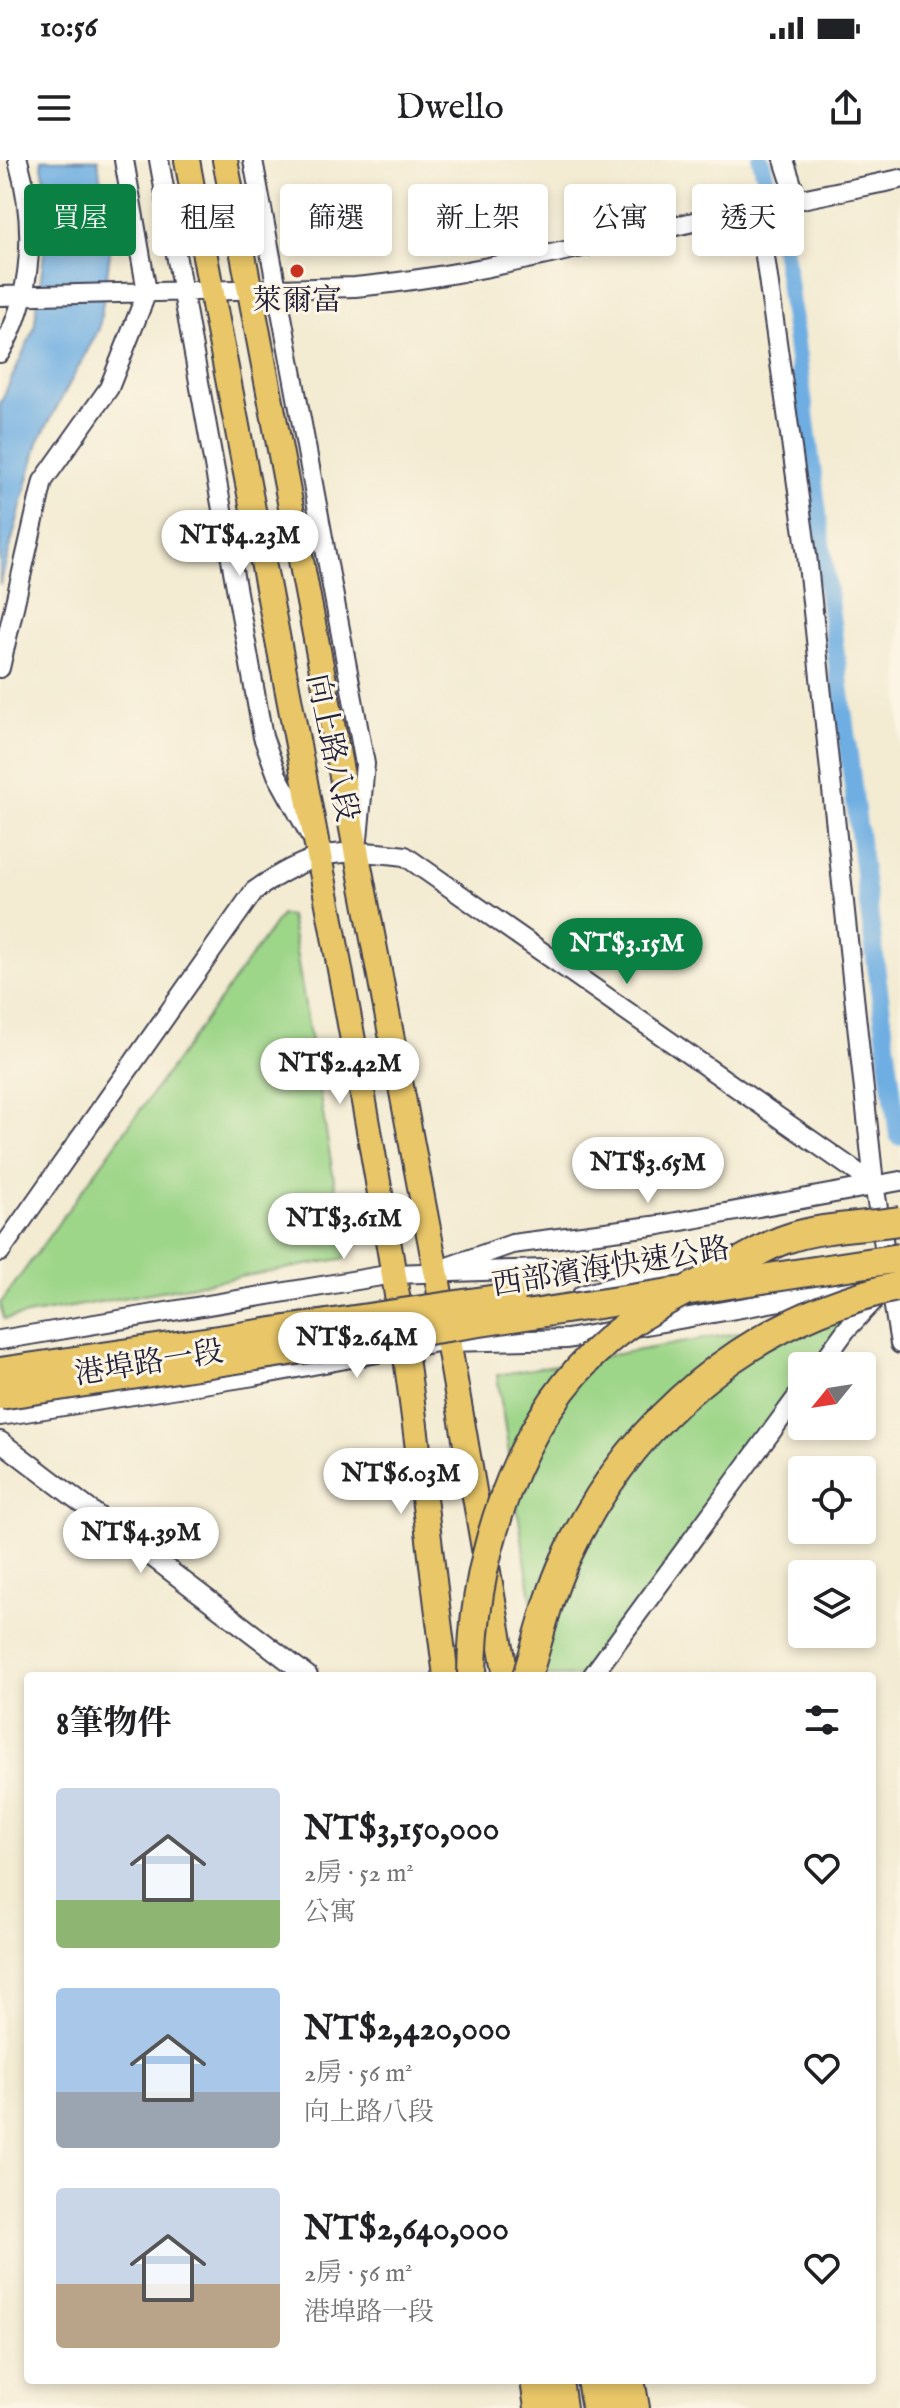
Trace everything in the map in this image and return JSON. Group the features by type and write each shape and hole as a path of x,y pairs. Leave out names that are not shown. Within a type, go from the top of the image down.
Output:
{"highway":[{"name":"西部濱海快速公路","path":"0,1372 896,1232"},
{"path":"472,1672 472,1632 496,1523 517,1465 542,1418 607,1341 688,1289 786,1238 896,1232"},
{"name":"西部濱海快速公路","path":"0,1395 898,1276"},
{"path":"528,1672 564,1561 605,1485 636,1444 704,1377 775,1330 898,1276"},
{"path":"559,2384 562,2408"},
{"path":"578,2384 581,2408"},
{"path":"605,2384 609,2408"},
{"path":"631,2384 635,2408"}],"main road":[{"name":"向上路八段","path":"187,160 280,664 321,855 393,1274 445,1672"},
{"name":"向上路八段","path":"225,160 436,1271 505,1672"},
{"path":"534,2384 537,2408"},
{"path":"590,2384 594,2408"},
{"path":"643,2384 647,2408"}],"street":[{"path":"0,353 33,294 26,190 18,160"},
{"path":"0,668 43,481 109,388 147,292 124,160"},
{"path":"159,160 263,737 277,775 321,855"},
{"path":"253,160 365,764 356,849"},
{"path":"784,160 790,184"},
{"path":"804,198 900,179"},
{"path":"0,296 355,287 462,274 692,222"},
{"path":"767,256 807,555 874,1184 896,1232 900,1344"},
{"path":"0,1252 254,891 282,871 321,855 356,849 405,856 874,1184"},
{"name":"港埠路一段","path":"436,1271 512,1244 660,1225 900,1181"},
{"name":"港埠路一段","path":"448,1342 566,1299 697,1264 896,1232"},
{"name":"港埠路一段","path":"0,1340 393,1274 697,1264"},
{"path":"830,1352 846,1330 898,1276"},
{"name":"港埠路一段","path":"0,1416 448,1342 567,1339 898,1276"},
{"path":"595,1672 788,1409"},
{"path":"0,1441 303,1672"}],"green space":[{"path":"281,915 290,916 347,1258 4,1319 0,1304"},
{"path":"846,1314 851,1320 827,1352 788,1352 788,1405 589,1672 542,1672 497,1375"}],"water":[{"path":"41,160 98,160 101,184 45,184"},
{"path":"44,256 110,256 99,329 38,442 0,585 0,404 34,329"}],"waterway":[{"path":"761,160 785,258 898,1136"}],"place":[{"name":"萊爾富","path":"297,271"}]}
